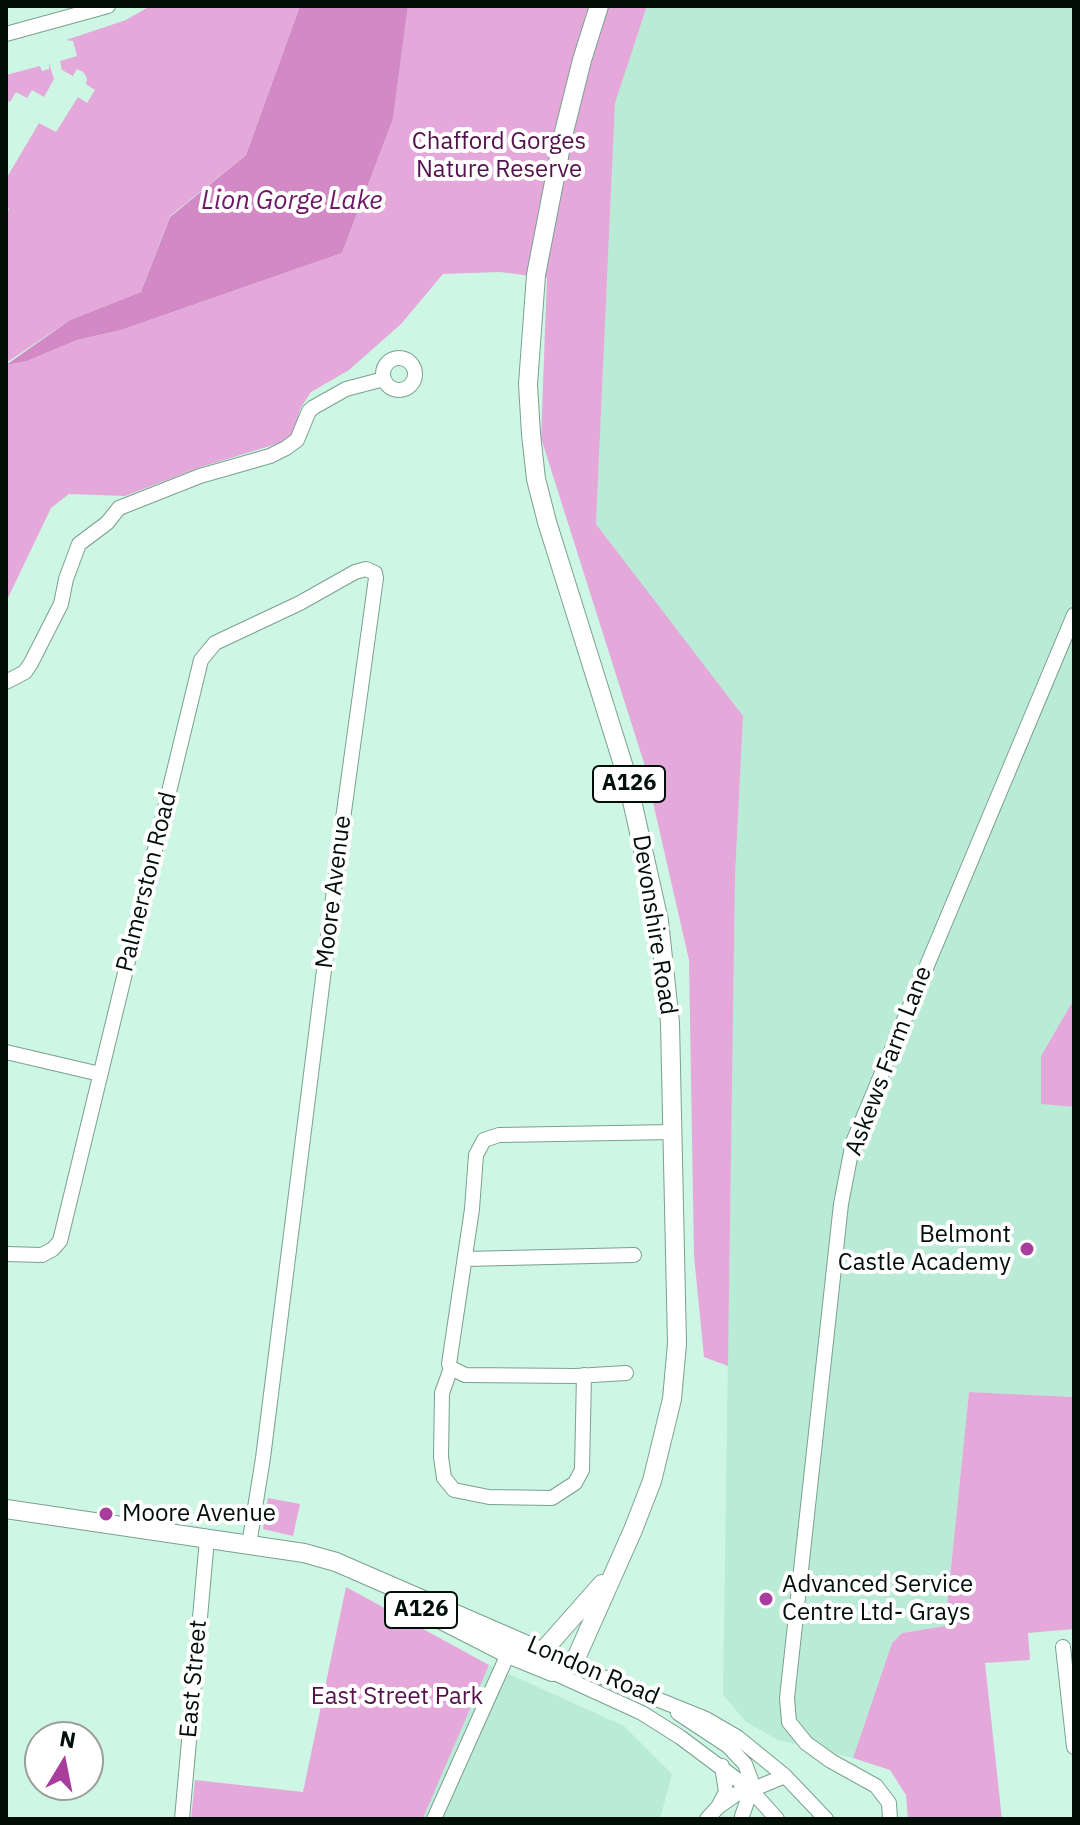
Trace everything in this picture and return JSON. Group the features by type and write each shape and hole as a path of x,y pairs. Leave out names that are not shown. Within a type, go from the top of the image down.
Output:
{"main road":[{"name":"Devonshire Road","path":"573,1665 652,1481 672,1399 677,1344 670,1023 653,889 626,774 536,479 528,384 536,275 567,121 599,6"},
{"name":"London Road","path":"6,1509 304,1553 336,1562 573,1665"},
{"name":"London Road","path":"336,1562 508,1654 552,1672"},
{"name":"Devonshire Road","path":"542,1652 614,1569"},
{"path":"503,1633 508,1642 508,1654"},
{"path":"542,1652 552,1672 573,1665"},
{"name":"A126","path":"508,1654 542,1652"}],"street":[{"path":"6,33 108,6"},
{"path":"6,682 25,672 31,663 61,604 79,544 107,523 119,508 200,476 270,456 297,440 309,411 314,407 346,389 384,379"},
{"name":"Palmerston Road","path":"6,1254 42,1255 60,1241 201,660 215,643 300,603 355,572 366,569 375,573"},
{"name":"Moore Avenue","path":"249,1545 263,1458 375,573"},
{"name":"Askews Farm Lane","path":"890,1819 889,1803 876,1786 831,1761 793,1729 789,1722 787,1698 841,1204 853,1142 1074,615"},
{"path":"6,1052 100,1074"},
{"path":"584,1375 582,1470 570,1487 552,1498 489,1497 454,1490 447,1483 443,1472 442,1393 451,1368 449,1364 465,1259 476,1155 484,1140 499,1135 673,1132"},
{"path":"465,1259 634,1255"},
{"path":"451,1368 465,1375 626,1373"},
{"name":"East Street","path":"182,1819 207,1539"},
{"path":"1063,1647 1074,1747"},
{"path":"434,1819 508,1654"},
{"name":"London Road","path":"573,1665 706,1719 737,1737 785,1776 826,1819"},
{"name":"London Road","path":"552,1672 642,1713 722,1766 751,1790 777,1819"},
{"path":"659,1699 739,1756 751,1780 751,1790 740,1817"},
{"path":"718,1807 726,1792 722,1766"},
{"path":"707,1819 741,1791 785,1776"},
{"path":"740,1817 766,1807"}],"shaded area":[{"path":"647,6 1074,6 1074,999 1041,1056 1041,1104 1074,1107 1074,1397 969,1392 945,1626 902,1633 892,1643 853,1758 778,1740 746,1722 723,1695 735,878 743,717 596,524 615,103"},
{"path":"489,1665 624,1726 672,1774 660,1819 422,1819"}],"green space":[{"path":"150,6 300,6 246,155 170,216 141,292 70,320 6,363 6,214 9,209 6,207 6,179 39,123 56,132 78,97 87,103 95,90 86,84 87,78 83,72 77,69 73,76 62,70 60,61 77,56 73,41 66,40 126,20"},
{"name":"Chafford Gorges Nature Reserve","path":"408,6 647,6 615,103 596,524 743,716 735,878 728,1366 704,1357 694,1256 689,960 644,763 541,438 547,278 500,272 443,274 401,324 349,370 311,392 300,409 293,439 201,467 125,496 69,494 51,508 6,602 6,365 27,361 77,340 121,330 342,253 393,119"},
{"path":"49,63 54,79 44,97 32,90 27,98 16,92 10,102 6,100 6,75 40,66 42,71 49,69"},
{"path":"1074,999 1074,1107 1041,1104 1041,1056"},
{"path":"969,1392 1074,1397 1074,1629 1028,1633 1030,1660 985,1663 1002,1819 908,1819 906,1795 890,1770 853,1758 892,1643 902,1633 945,1626"},
{"path":"268,1498 300,1504 293,1536 263,1529"},
{"name":"East Street Park","path":"346,1587 489,1665 423,1818 191,1819 195,1780 303,1792"}],"water":[{"name":"Lion Gorge Lake","path":"300,6 408,6 393,119 342,253 121,330 77,340 27,361 6,365 70,320 141,292 170,217 246,155"}],"place":[{"name":"Belmont Castle Academy","path":"1027,1249"},
{"name":"Moore Avenue","path":"106,1514"},
{"name":"Advanced Service Centre Ltd- Grays","path":"766,1599"}]}
